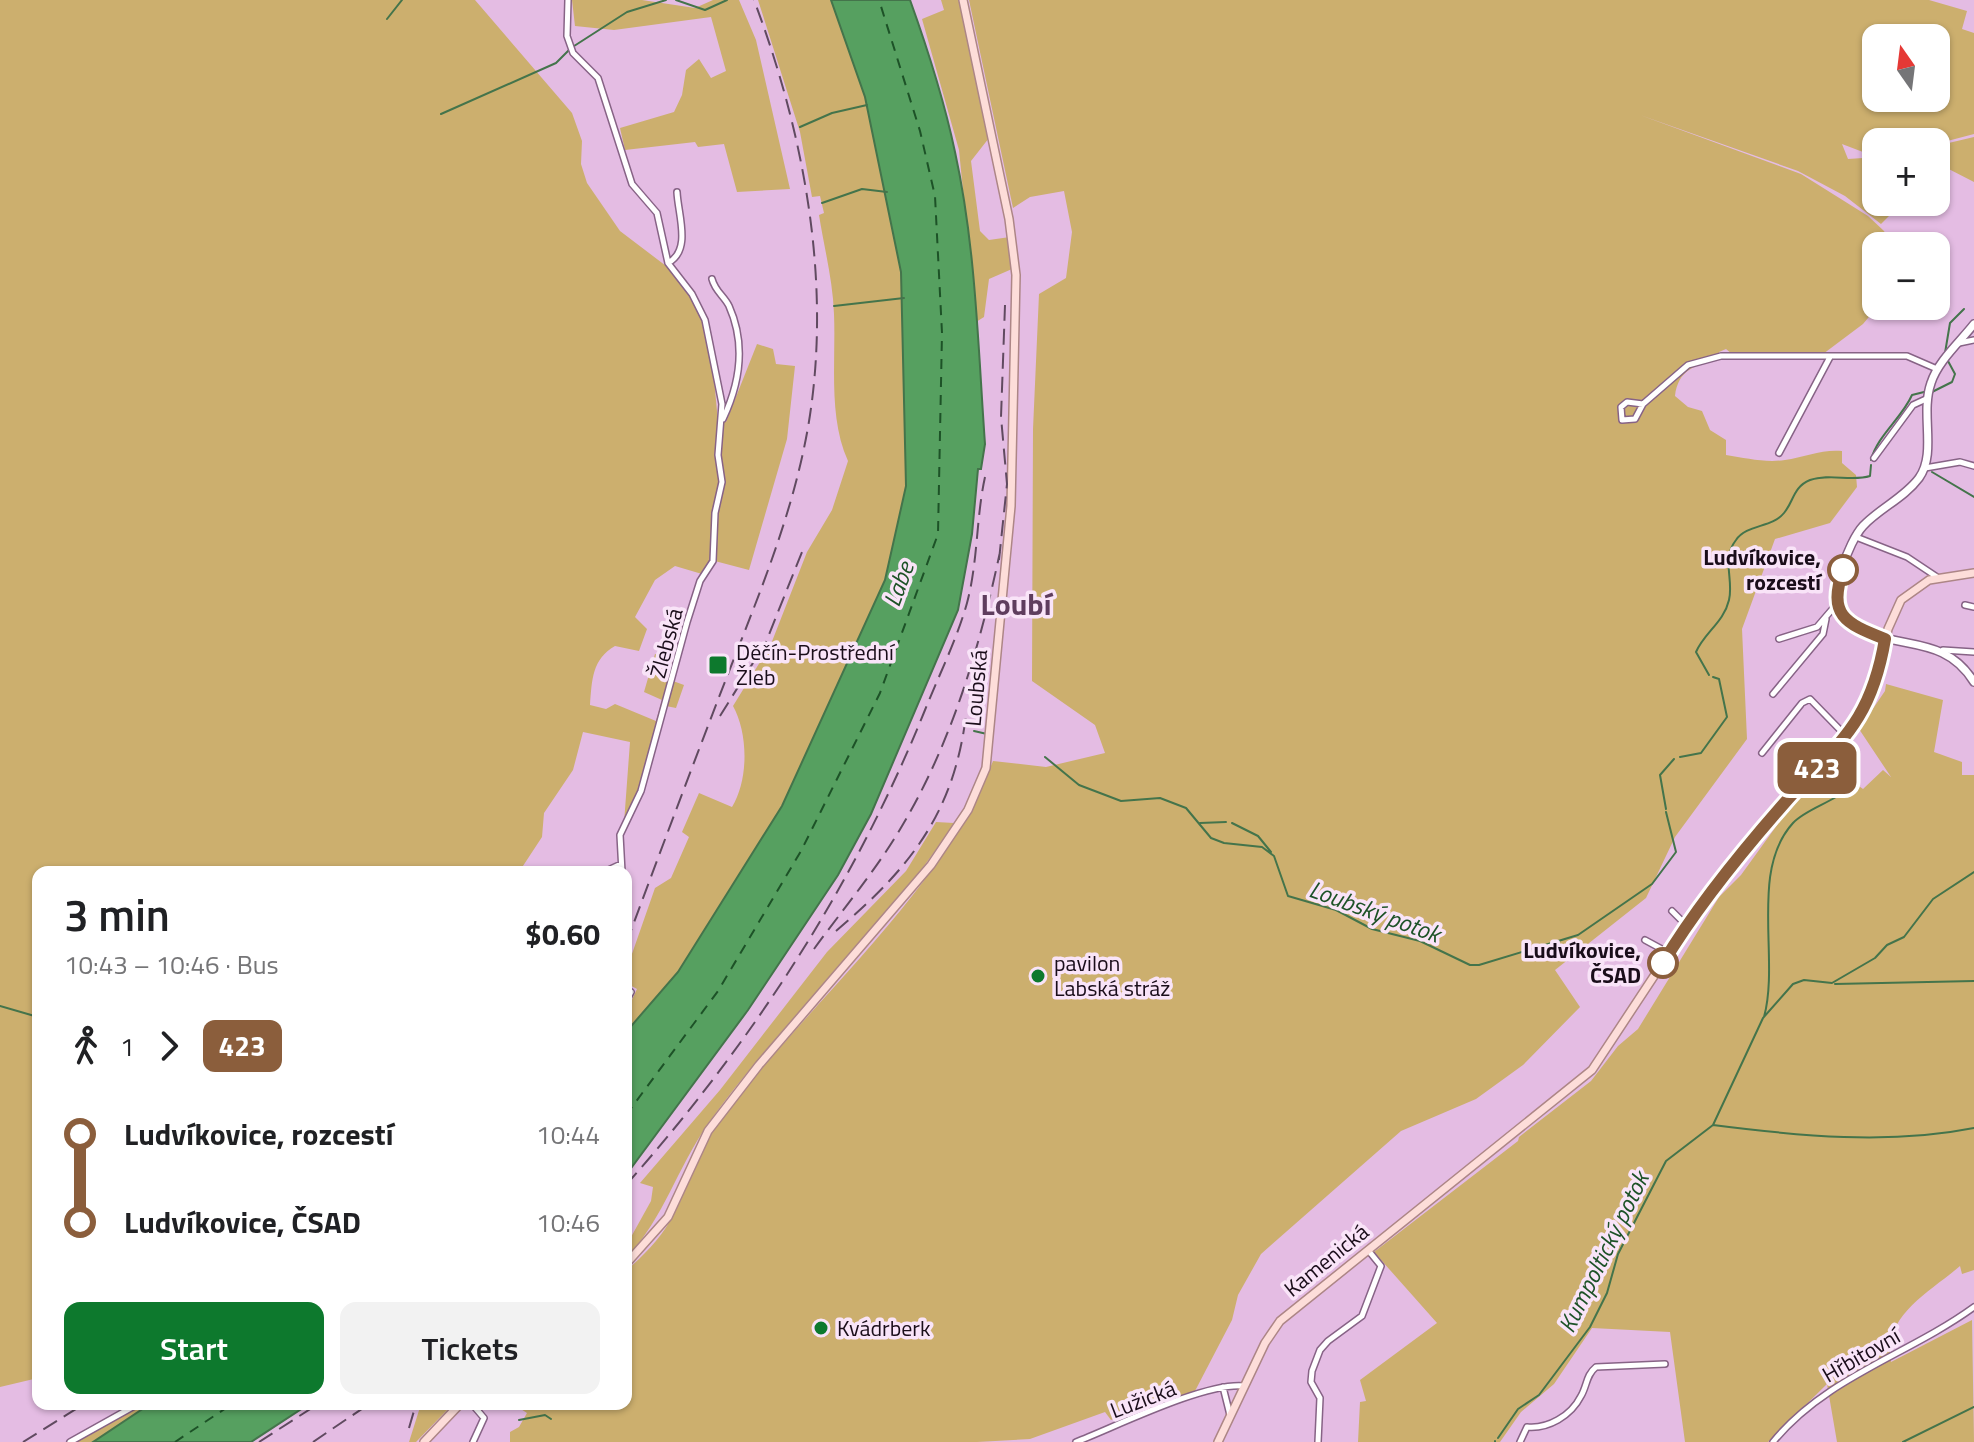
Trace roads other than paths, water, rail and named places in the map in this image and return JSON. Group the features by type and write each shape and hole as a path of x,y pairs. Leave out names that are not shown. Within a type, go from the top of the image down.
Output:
{"main road":[{"name":"Loubská","path":"632,1257 668,1217 708,1131 759,1065 931,865 968,810 986,768 1011,506 1016,275 1009,219 963,0"},
{"path":"1937,577 1974,573"},
{"name":"Kamenická","path":"1218,1442 1280,1321 1599,1063 1687,926 1779,808 1846,736 1876,686 1885,639 1901,600 1917,586 1937,577"},
{"path":"424,1442 454,1410"}],"street":[{"name":"Žlebská","path":"568,0 570,44 579,60 598,78 607,97 622,160 632,184 657,213 668,263 692,294 705,320 718,373 722,420 718,446 722,482 715,513 713,561 700,581 641,791 620,835 621,864"},
{"path":"668,263 675,259 682,247 677,192"},
{"name":"Žlebská","path":"712,279 714,287 728,305 740,360 734,395 722,420"},
{"path":"1773,694 1823,634 1826,619 1835,606 1835,594 1855,536 1910,487 1925,468 1928,455 1926,399 1937,369 1974,324"},
{"path":"1959,343 1974,340"},
{"path":"1643,404 1627,402 1621,407 1622,420 1635,419 1643,404 1688,365 1721,356 1907,356 1937,369"},
{"path":"1779,453 1830,357"},
{"path":"1874,458 1913,405 1926,399"},
{"path":"1925,468 1960,462 1974,466"},
{"path":"1855,536 1907,557 1934,572 1937,577"},
{"path":"1965,605 1974,607"},
{"path":"1835,606 1848,620 1885,639 1943,650 1974,652"},
{"path":"1779,639 1798,636 1826,619"},
{"path":"1943,650 1954,657 1974,682"},
{"path":"1762,753 1802,703 1810,699 1846,736"},
{"path":"617,866 621,864"},
{"path":"1672,911 1687,926"},
{"path":"1645,940 1669,953"},
{"path":"1318,1442 1320,1398 1311,1382 1312,1371 1320,1350 1368,1308 1381,1266 1367,1249"},
{"name":"Hřbitovní","path":"1773,1442 1793,1418 1836,1387 1974,1307"},
{"path":"1520,1442 1527,1427 1543,1428 1578,1402 1589,1372 1596,1367 1665,1364"},
{"name":"Lužická","path":"1076,1442 1223,1387 1244,1386"},
{"path":"1223,1387 1231,1416"},
{"path":"70,1442 127,1410"},
{"path":"473,1442 484,1418 477,1410"}],"water":[{"name":"Labe","path":"831,0 910,0 946,113 955,152 968,224 975,298 985,444 981,469 978,469 972,534 958,610 871,814 838,875 748,1010 632,1167 632,1025 678,972 782,806 885,580 906,486 901,272 865,97"},
{"path":"141,1410 300,1410 251,1442 93,1442"}],"waterway":[{"path":"387,19 402,0"},
{"path":"441,114 556,63 571,48 627,12 666,0"},
{"path":"676,0 705,10 727,0"},
{"path":"800,127 832,113 867,105"},
{"path":"822,203 862,189 887,192"},
{"path":"834,306 904,298"},
{"name":"Loubský potok","path":"1945,353 1950,323 1964,309"},
{"name":"Loubský potok","path":"1932,392 1952,382 1955,374 1948,361"},
{"name":"Loubský potok","path":"1871,460 1912,395 1924,392"},
{"name":"Loubský potok","path":"1709,675 1696,652 1729,600 1729,555 1736,540 1746,531 1779,518 1804,483 1818,478 1870,476 1871,465"},
{"path":"1932,472 1974,497"},
{"name":"Loubský potok","path":"1680,757 1701,753 1727,717 1719,679 1713,677"},
{"name":"Loubský potok","path":"974,731 987,734"},
{"name":"Loubský potok","path":"1045,757 1079,785 1121,801 1160,798 1186,808 1211,838 1224,843 1262,847 1274,856 1288,896 1336,910 1372,929 1420,941 1470,965 1479,965 1578,935 1652,884 1676,852 1666,812"},
{"name":"Loubský potok","path":"1666,809 1660,775 1674,759"},
{"path":"1764,1017 1768,994 1768,916 1772,865 1780,843 1793,823 1836,797"},
{"path":"1200,823 1226,822"},
{"path":"1232,823 1258,836 1271,852"},
{"name":"Kumpoltický potok","path":"1498,1438 1518,1409 1539,1395 1590,1327 1607,1293 1618,1254 1666,1161 1713,1125 1763,1018 1793,984 1804,980 1832,983 1875,958 1887,945 1904,937 1933,899 1974,872"},
{"path":"1835,984 1974,981"},
{"path":"0,1006 32,1015"},
{"path":"1713,1125 1844,1137 1909,1136 1974,1128"},
{"path":"1903,1442 1974,1407"},
{"path":"519,1420 545,1415 551,1419"}],"railway":[{"path":"632,928 776,549 796,483 810,415 816,363 817,310 808,204 786,100 754,0"},
{"path":"999,560 1007,484 1001,417 1005,305"},
{"path":"632,1178 716,1076 757,1019 796,960 866,838 897,775 963,616 973,572 985,477"},
{"path":"720,716 766,642 804,547"},
{"path":"814,949 892,842 936,761 973,658 1000,552"},
{"path":"836,931 885,885 924,837 951,782 966,715"},
{"path":"23,1442 74,1410"},
{"path":"259,1442 309,1410"},
{"path":"313,1442 360,1410"},
{"path":"409,1428 414,1410"}],"place":[{"name":"Ludvíkovice, rozcestí","path":"1843,570"},
{"name":"Děčín-Prostřední Žleb","path":"718,665"},
{"name":"Ludvíkovice, ČSAD","path":"1663,963"},
{"name":"pavilon Labská stráž","path":"1038,976"},
{"name":"Kvádrberk","path":"821,1328"}],"district":[{"name":"Loubí","path":"1016,604"}]}
